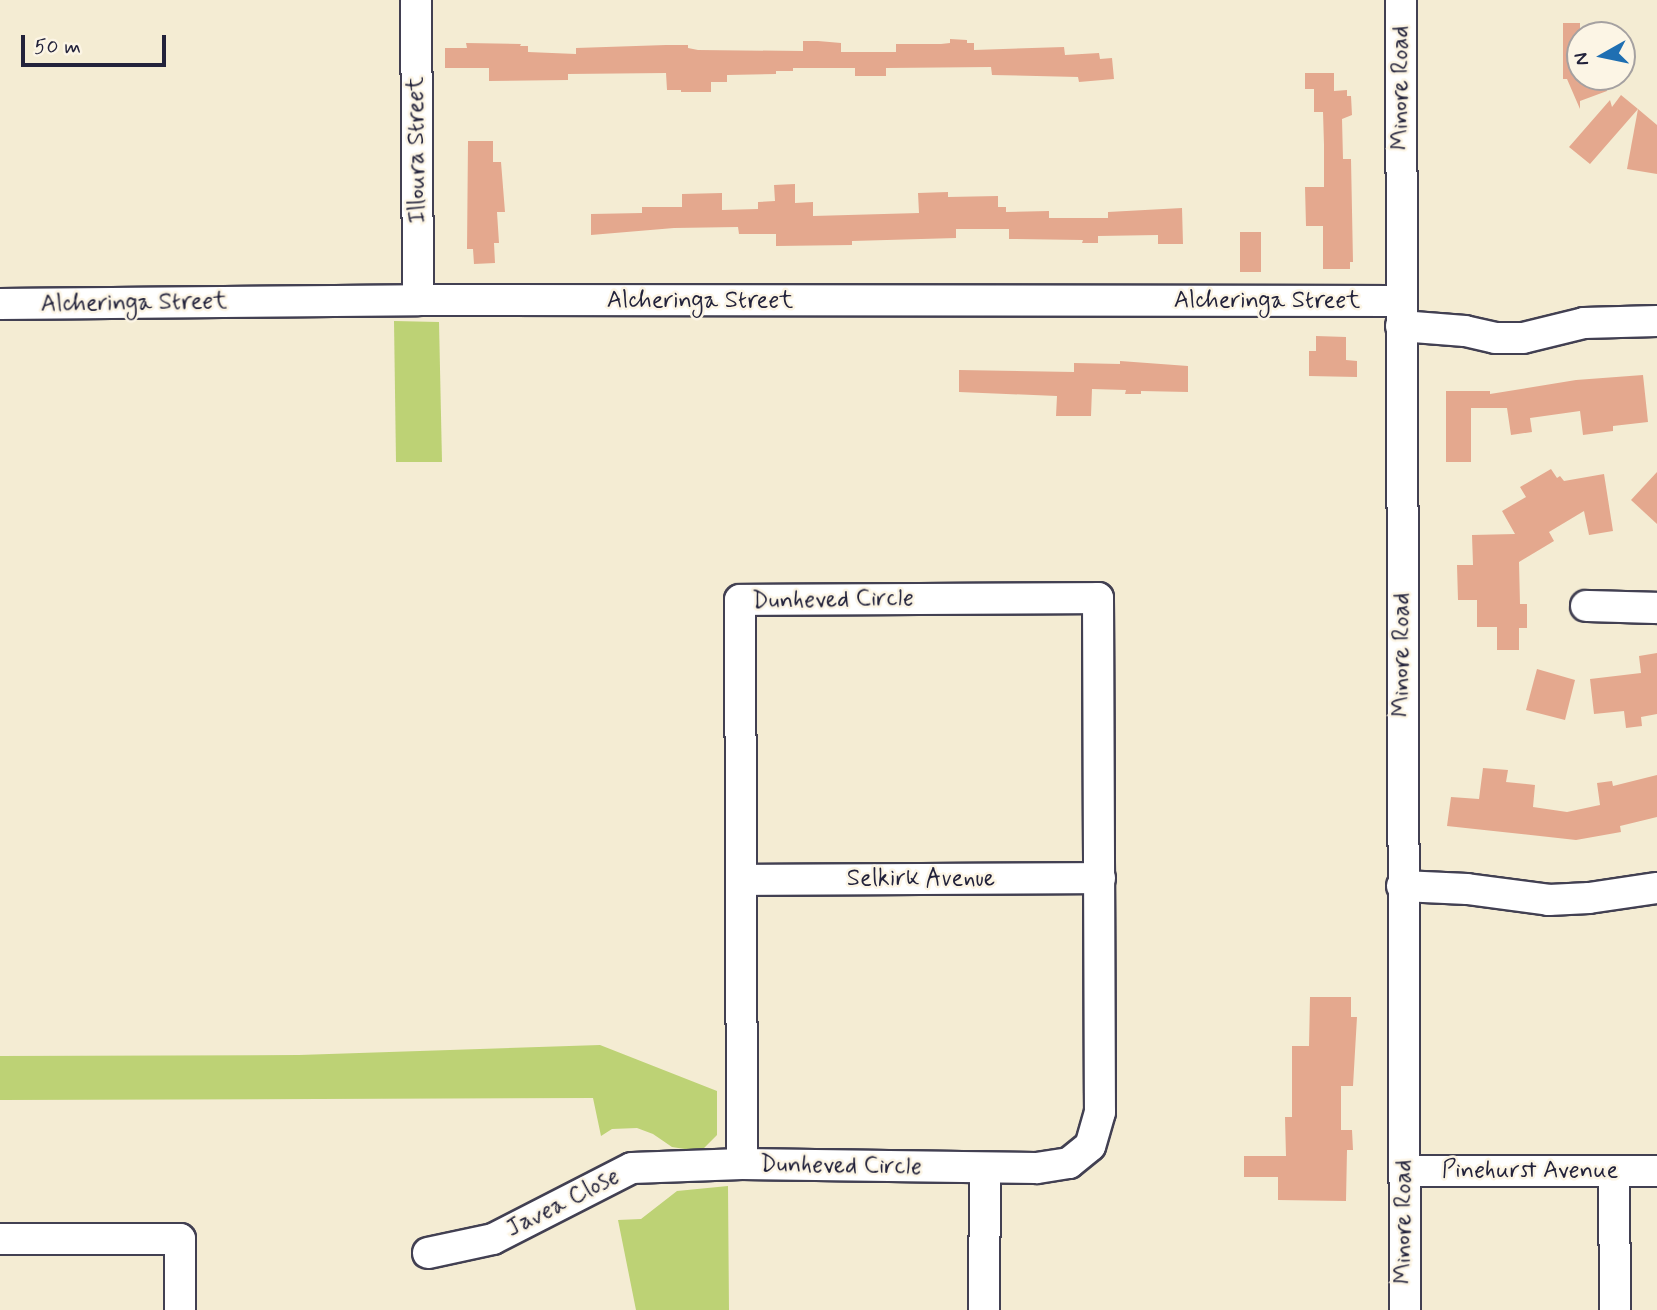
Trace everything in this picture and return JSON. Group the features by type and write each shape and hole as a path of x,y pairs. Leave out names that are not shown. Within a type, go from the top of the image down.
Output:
{"street":[{"name":"Illoura Street","path":"415,0 418,300"},
{"name":"Minore Road","path":"1401,0 1405,1310"},
{"name":"Alcheringa Street","path":"0,304 418,300 1401,314 1495,338 1523,338 1584,323 1657,321"},
{"name":"Dunheved Circle","path":"1098,598 1100,1112 1090,1146 1069,1163 1037,1168 742,1164 742,880 740,600 1098,598"},
{"path":"1586,607 1657,608"},
{"name":"Selkirk Avenue","path":"742,880 1100,878"},
{"path":"1402,886 1467,889 1549,900 1589,898 1657,888"},
{"name":"Javea Close","path":"428,1253 493,1239 632,1168 742,1164"},
{"path":"984,1310 985,1168"},
{"name":"Pinehurst Avenue","path":"1404,1171 1657,1171"},
{"path":"1614,1171 1615,1310"},
{"path":"0,1239 180,1239 180,1310"}],"green space":[{"path":"394,321 439,322 442,462 396,462"},
{"path":"600,1045 717,1091 717,1135 703,1149 691,1150 672,1147 653,1134 637,1128 612,1129 601,1136 593,1098 0,1100 0,1056 299,1055"},
{"path":"728,1186 729,1310 636,1310 618,1220 641,1219 677,1191"}],"building":[{"path":"1563,23 1566,23 1566,79 1563,79"},
{"path":"950,39 974,43 974,50 1064,47 1065,55 1099,53 1100,59 1112,58 1114,79 1079,82 1078,77 992,75 991,67 886,68 886,76 855,76 855,68 793,68 793,71 776,71 776,74 727,75 727,82 711,82 711,92 681,92 667,90 666,73 568,74 568,80 489,81 489,68 445,68 445,48 467,48 466,43 521,44 520,46 528,46 528,52 576,54 576,48 666,45 688,45 688,48 698,50 803,51 803,41 818,41 841,43 841,52 896,52 896,44 941,44 950,43"},
{"path":"1305,73 1334,73 1334,91 1347,90 1347,96 1351,96 1352,115 1342,119 1343,159 1351,159 1353,262 1350,262 1350,269 1323,269 1323,226 1306,226 1305,187 1324,187 1324,145 1323,112 1314,112 1314,89 1305,89"},
{"path":"1572,91 1607,91 1580,101 1580,109"},
{"path":"1621,95 1638,109 1590,164 1569,147 1610,100 1612,107"},
{"path":"1638,109 1657,125 1657,174 1627,169"},
{"path":"468,141 493,141 493,162 501,162 505,212 497,212 499,243 494,243 495,263 474,264 473,249 467,249"},
{"path":"795,184 795,203 813,202 813,216 919,213 918,193 948,192 948,197 998,196 998,207 1006,207 1006,212 1049,211 1049,218 1108,218 1108,212 1182,208 1183,244 1158,244 1158,235 1098,236 1098,243 1082,243 1083,240 1009,239 1009,229 956,229 956,238 852,241 852,245 776,246 776,234 739,234 738,227 674,228 591,235 591,214 642,213 642,207 682,207 682,194 722,193 722,210 758,209 758,202 775,201 774,185"},
{"path":"1240,232 1261,232 1261,272 1240,272"},
{"path":"1316,336 1346,337 1346,360 1357,361 1357,377 1309,376 1309,351 1316,351"},
{"path":"1120,361 1188,366 1188,392 1141,391 1141,394 1125,394 1126,390 1092,389 1091,416 1056,416 1057,396 959,392 959,370 1074,372 1074,363 1120,364"},
{"path":"1643,375 1648,422 1613,426 1613,431 1583,435 1580,411 1530,418 1532,432 1511,435 1507,408 1471,408 1471,462 1446,462 1446,391 1490,391 1490,394 1576,380"},
{"path":"1551,469 1557,478 1560,476 1564,481 1604,474 1613,531 1589,535 1584,511 1549,532 1554,541 1519,562 1520,604 1527,604 1527,628 1519,628 1519,650 1497,650 1497,627 1477,627 1477,600 1458,600 1457,565 1473,565 1472,535 1515,534 1502,511 1526,497 1520,487"},
{"path":"1657,472 1657,524 1631,500"},
{"path":"1657,653 1657,714 1641,717 1642,726 1626,728 1624,711 1594,714 1590,679 1641,673 1639,656"},
{"path":"1537,669 1575,680 1565,720 1526,710"},
{"path":"1483,768 1508,770 1506,782 1535,785 1533,807 1567,812 1600,805 1597,783 1612,781 1613,786 1657,775 1657,817 1620,826 1621,832 1576,840 1447,826 1451,797 1479,799"},
{"path":"1310,997 1351,997 1351,1017 1357,1017 1353,1086 1341,1086 1341,1130 1352,1130 1353,1150 1347,1150 1346,1201 1278,1200 1278,1177 1244,1177 1244,1156 1286,1156 1285,1117 1292,1117 1292,1046 1309,1046"}]}
